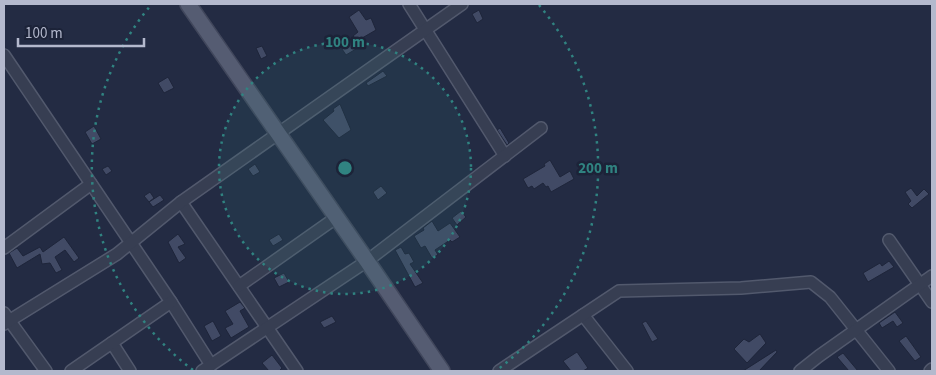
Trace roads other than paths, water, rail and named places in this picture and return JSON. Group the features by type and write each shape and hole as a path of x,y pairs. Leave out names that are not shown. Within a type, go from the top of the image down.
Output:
{"main road":[{"path":"188,4 442,371"}],"street":[{"path":"409,4 505,156"},
{"path":"46,371 5,319 117,254 181,202 462,4"},
{"path":"4,55 171,302 207,368 367,261 541,128"},
{"path":"4,248 91,184"},
{"path":"181,202 297,371"},
{"path":"239,286 337,217"},
{"path":"889,240 932,302"},
{"path":"800,371 932,276"},
{"path":"499,371 619,291 741,288 811,282 830,297 889,371"},
{"path":"71,371 171,302"},
{"path":"583,315 627,371"},
{"path":"112,343 130,371"}]}
